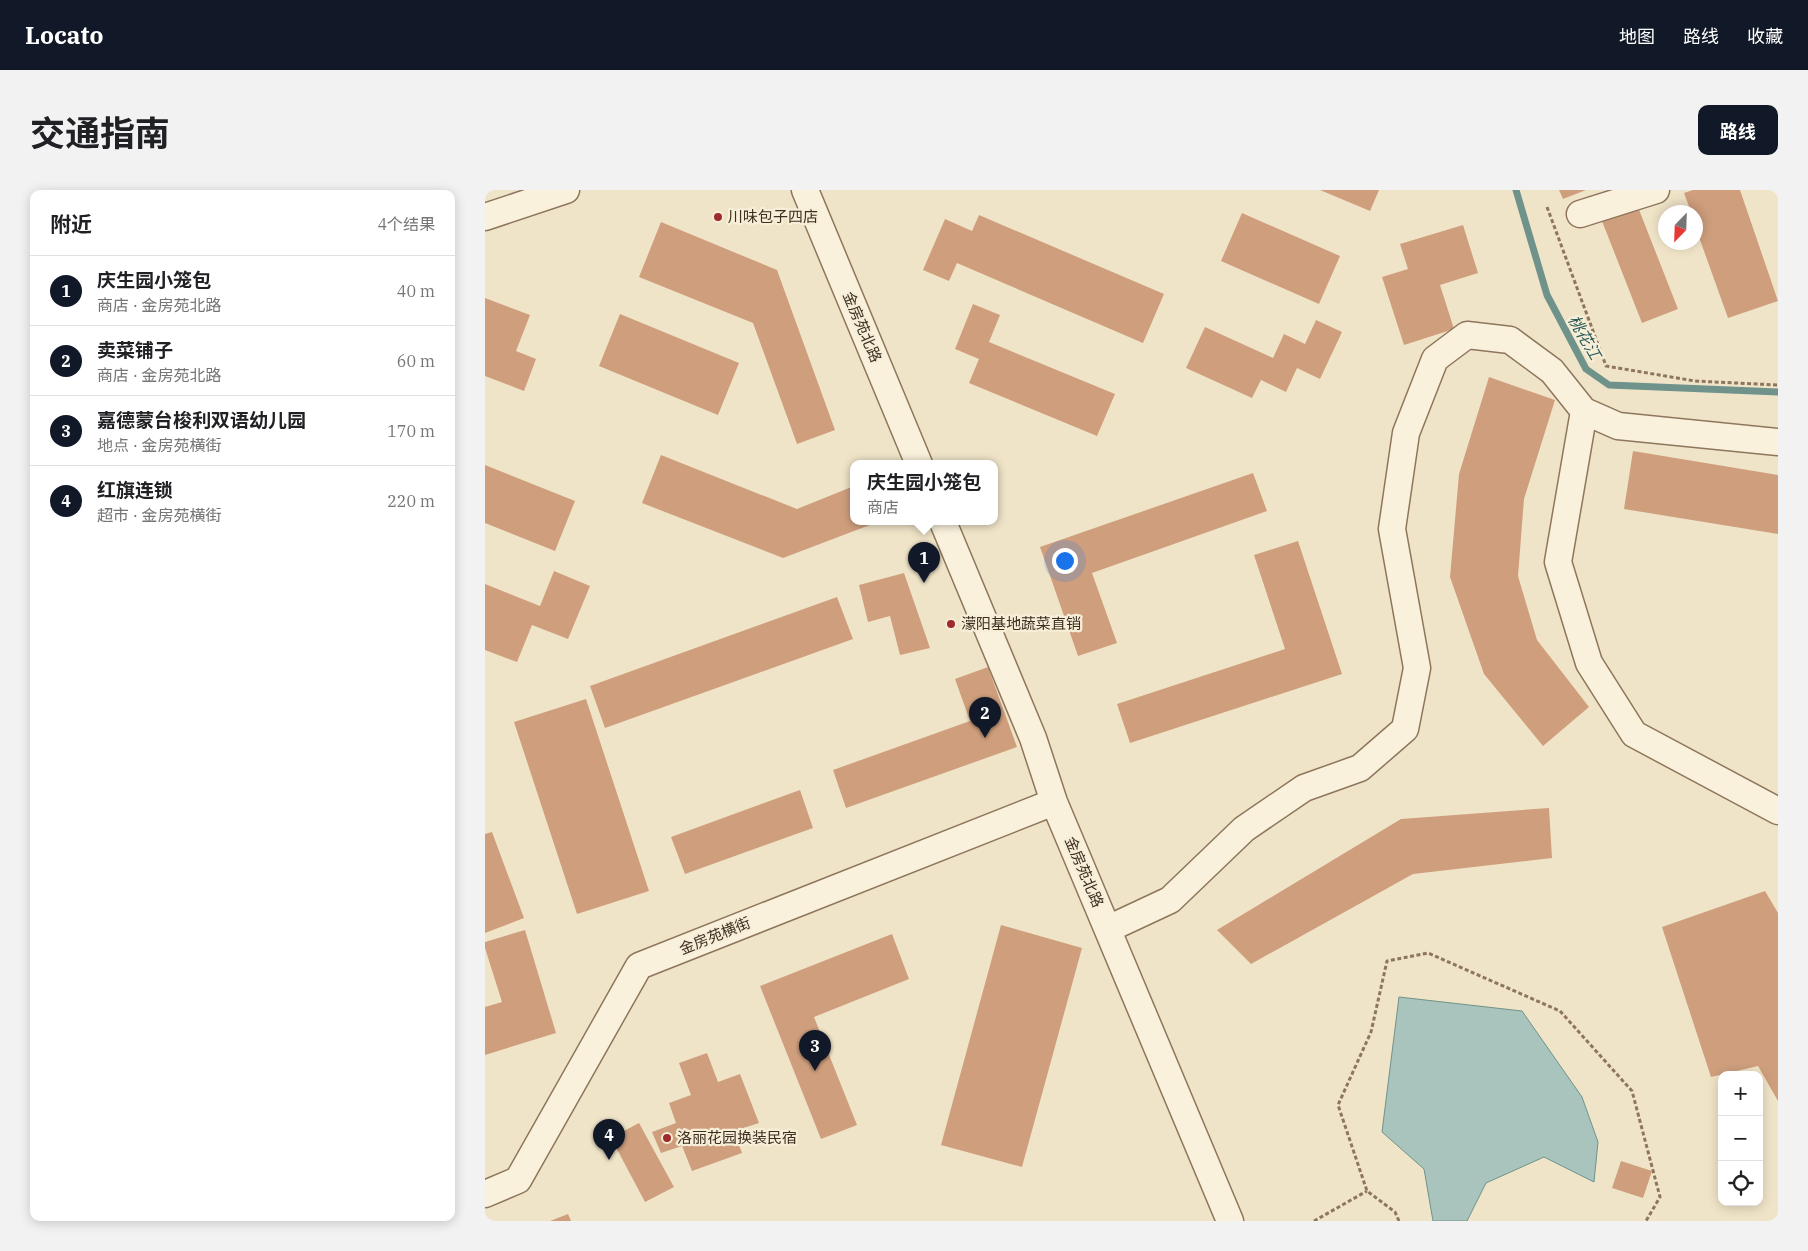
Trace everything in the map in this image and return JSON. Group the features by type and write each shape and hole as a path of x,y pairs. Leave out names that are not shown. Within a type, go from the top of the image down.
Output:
{"street":[{"path":"485,217 566,190"},
{"name":"金房苑北路","path":"805,190 917,460"},
{"path":"1580,214 1656,190"},
{"path":"1108,929 1170,900 1244,829 1304,788 1360,768 1405,729 1417,668 1392,529 1406,433 1435,359 1467,335 1510,340 1552,371 1584,411 1618,426 1778,442"},
{"path":"1584,411 1558,562 1589,663 1634,734 1778,811"},
{"name":"金房苑北路","path":"944,525 1033,738 1054,802 1230,1221"},
{"name":"金房苑横街","path":"485,1194 518,1180 639,966 1054,802"}],"path":[{"path":"1547,207 1606,366 1695,381 1778,385"},
{"path":"1399,1221 1395,1212 1367,1191 1338,1106 1371,1032 1387,961 1428,953 1560,1011 1632,1091 1660,1197 1646,1221"},
{"path":"1313,1221 1367,1191"}],"water":[{"path":"1399,997 1522,1011 1582,1097 1598,1142 1594,1182 1544,1157 1486,1183 1467,1221 1433,1221 1424,1169 1382,1132"}],"building":[{"path":"1320,190 1379,190 1370,211"},
{"path":"1559,190 1586,190 1563,199"},
{"path":"1693,190 1740,190 1778,301 1728,318 1703,248 1703,205 1688,205 1684,193"},
{"path":"1636,202 1678,309 1642,323 1600,216"},
{"path":"1242,213 1340,256 1319,304 1221,261"},
{"path":"979,215 1164,294 1143,343 957,263 949,281 923,270 945,219 972,231"},
{"path":"661,222 777,270 835,430 797,444 753,323 639,277"},
{"path":"1463,225 1478,273 1440,285 1454,329 1404,345 1382,277 1408,269 1400,244"},
{"path":"485,298 530,315 516,351 536,359 524,391 485,376"},
{"path":"973,304 1000,315 989,342 1115,394 1097,436 969,383 979,359 955,349"},
{"path":"620,314 739,363 718,415 599,366"},
{"path":"1316,320 1342,332 1320,379 1297,368 1286,392 1261,380 1252,398 1186,368 1205,327 1273,358 1284,334 1305,344"},
{"path":"1489,377 1555,400 1524,499 1518,576 1537,640 1589,707 1543,746 1484,674 1450,577 1459,474"},
{"path":"1633,451 1778,475 1778,534 1624,509"},
{"path":"661,455 797,509 850,488 850,525 870,525 783,558 642,503"},
{"path":"485,465 575,501 555,551 485,523"},
{"path":"1253,473 1267,511 1092,573 1117,643 1078,656 1040,547"},
{"path":"1298,541 1342,674 1130,743 1117,704 1285,649 1254,555"},
{"path":"554,571 590,586 568,639 532,625 517,662 485,650 485,584 540,606"},
{"path":"904,573 930,648 900,655 890,616 868,622 859,585"},
{"path":"837,597 853,639 605,728 590,686"},
{"path":"988,667 1017,747 846,808 833,770 970,721 955,679"},
{"path":"586,699 649,891 577,914 514,722"},
{"path":"800,790 813,828 685,874 671,837"},
{"path":"1549,808 1552,858 1413,874 1251,964 1217,930 1401,819"},
{"path":"492,832 524,918 485,933 485,834"},
{"path":"1765,891 1778,913 1778,1101 1763,1075 1763,1071 1761,1071 1758,1066 1737,1071 1718,1071 1718,1075 1711,1077 1662,927"},
{"path":"1001,925 1082,948 1022,1167 941,1145"},
{"path":"525,930 556,1033 485,1055 485,1007 502,1002 485,948 485,942"},
{"path":"892,934 909,979 814,1017 857,1125 821,1139 760,986"},
{"path":"707,1053 718,1082 740,1074 759,1123 734,1131 742,1153 692,1171 682,1146 661,1153 652,1132 676,1123 669,1103 691,1095 679,1063"},
{"path":"639,1123 674,1187 645,1202 611,1138"},
{"path":"1621,1161 1652,1171 1643,1198 1612,1188"},
{"path":"568,1214 571,1221 550,1221"}],"waterway":[{"name":"桃花江","path":"1516,190 1547,295 1586,369 1609,385 1778,392"}],"place":[{"name":"川味包子四店","path":"718,217"},
{"name":"庆生园小笼包","path":"924,583"},
{"name":"濛阳基地蔬菜直销","path":"951,624"},
{"name":"卖菜铺子","path":"985,738"},
{"name":"嘉德蒙台梭利双语幼儿园","path":"815,1071"},
{"name":"洛丽花园换装民宿","path":"667,1138"},
{"name":"红旗连锁","path":"609,1160"}]}
